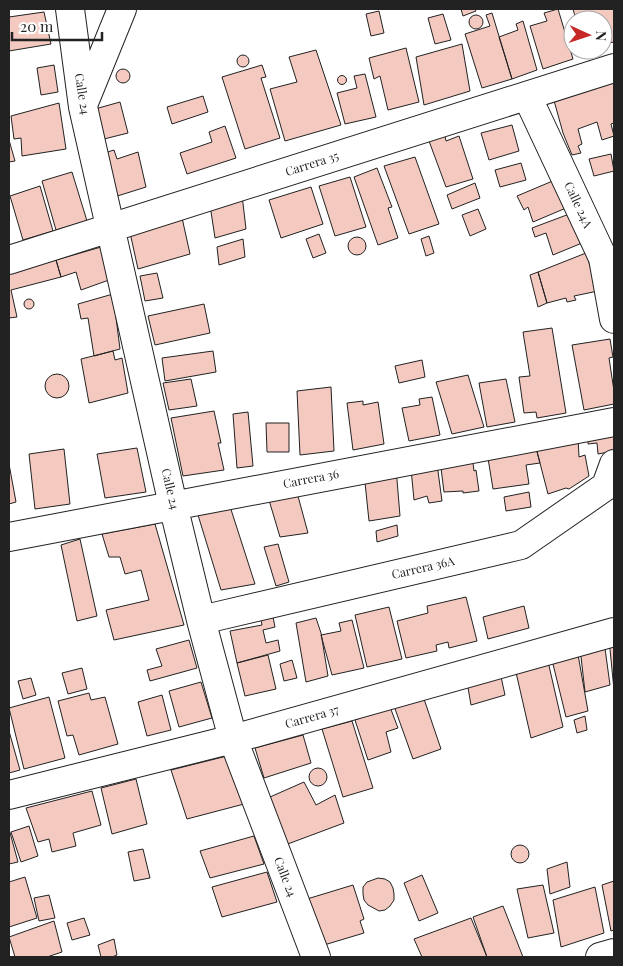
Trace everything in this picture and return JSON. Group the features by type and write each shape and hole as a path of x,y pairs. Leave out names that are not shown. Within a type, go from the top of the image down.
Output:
{"street":[{"name":"Calle 24","path":"70,9 83,107 173,505 201,620 233,739 316,957"},
{"path":"83,107 122,9"},
{"name":"Carrera 35","path":"9,260 614,68"},
{"name":"Calle 24A","path":"527,96 603,258 614,319"},
{"name":"Carrera 36","path":"9,537 614,422"},
{"name":"Carrera 36A","path":"201,620 521,545 606,486 614,464"},
{"name":"Carrera 37","path":"9,795 233,739 614,632"},
{"path":"600,957 614,953"}],"building":[{"path":"461,9 475,9 476,11 463,16"},
{"path":"558,9 563,26 563,60 570,60 543,69 530,26 547,21 544,13"},
{"path":"614,9 614,42 613,10 573,10"},
{"path":"379,11 384,33 371,36 366,14"},
{"path":"44,12 51,44 9,51 9,17"},
{"path":"492,13 512,79 482,88 465,34 490,26 486,15"},
{"path":"443,14 451,40 435,44 428,18"},
{"path":"476,15 481,17 483,22 481,27 476,29 471,27 469,22 471,17"},
{"path":"523,21 537,70 512,79 499,37 518,30 516,24"},
{"path":"462,44 470,91 424,105 416,57"},
{"path":"406,48 419,102 388,110 380,76 374,79 369,58"},
{"path":"316,50 341,125 285,141 270,89 297,82 289,57"},
{"path":"245,55 248,56 248,66 241,67 238,66 237,59 238,56"},
{"path":"54,65 58,92 41,95 37,68"},
{"path":"262,65 266,77 261,78 280,138 245,149 222,77"},
{"path":"120,69 126,69 130,76 126,83 120,83 116,79 116,73"},
{"path":"365,74 376,117 345,124 337,93 357,88 354,76"},
{"path":"342,75 347,80 342,85 337,80"},
{"path":"614,79 614,123 611,124 614,136 602,140 597,122 578,129 582,144 578,146 581,153 572,155 563,133 553,97"},
{"path":"203,96 208,112 172,124 167,107"},
{"path":"120,102 128,133 100,140 95,109"},
{"path":"59,103 66,149 22,156 21,138 14,139 11,116"},
{"path":"512,125 519,151 489,160 481,133"},
{"path":"225,126 236,158 187,174 180,153 212,142 209,132"},
{"path":"445,136 446,141 459,136 473,179 446,187 429,141"},
{"path":"9,140 15,161 9,162"},
{"path":"114,150 117,159 138,152 146,187 111,198 101,154"},
{"path":"611,154 614,171 594,176 589,159"},
{"path":"415,157 439,224 409,234 384,166"},
{"path":"521,163 526,180 500,187 495,170"},
{"path":"377,168 392,207 388,208 398,238 378,245 354,177"},
{"path":"72,172 87,221 56,230 42,181"},
{"path":"350,177 366,227 335,236 319,186"},
{"path":"555,180 566,208 533,222 528,207 524,210 517,196"},
{"path":"475,183 480,198 452,209 447,195"},
{"path":"40,186 53,231 23,240 10,196"},
{"path":"311,187 323,224 281,238 269,200"},
{"path":"242,195 246,229 215,238 210,205"},
{"path":"478,209 486,229 470,236 462,215"},
{"path":"181,213 190,254 138,269 129,228"},
{"path":"572,213 582,243 553,255 546,233 535,237 532,228"},
{"path":"319,234 326,253 313,258 306,239"},
{"path":"429,236 434,253 426,256 421,239"},
{"path":"357,237 363,240 366,246 363,252 357,255 351,252 348,246 351,240"},
{"path":"243,239 245,257 219,265 217,247"},
{"path":"101,247 109,280 81,290 76,272 61,277 56,260"},
{"path":"586,253 598,291 574,296 576,300 567,302 566,298 547,303 538,272"},
{"path":"56,260 61,277 11,290 17,317 9,318 9,272"},
{"path":"538,272 547,303 538,307 530,275"},
{"path":"157,273 163,298 145,301 140,276"},
{"path":"113,294 120,349 94,356 88,318 81,319 78,304"},
{"path":"27,299 31,299 34,304 33,308 27,309 24,306 24,302"},
{"path":"204,304 210,333 155,345 148,316"},
{"path":"552,328 566,413 537,418 536,412 524,413 519,377 530,376 523,332"},
{"path":"610,339 613,357 609,358 614,404 584,410 572,345"},
{"path":"113,351 115,360 122,358 128,393 89,403 81,359"},
{"path":"213,351 216,372 165,381 162,358"},
{"path":"422,360 425,377 399,383 395,366"},
{"path":"57,374 65,378 69,386 65,394 57,398 49,394 45,386 49,378"},
{"path":"468,375 484,427 452,434 436,382"},
{"path":"191,379 197,406 169,410 163,383"},
{"path":"506,379 515,422 487,427 479,383"},
{"path":"331,387 334,451 300,455 297,391"},
{"path":"432,397 440,435 409,441 402,408 420,405 419,399"},
{"path":"363,401 363,405 378,402 384,444 353,450 347,403"},
{"path":"214,411 221,443 218,443 224,470 183,476 171,418"},
{"path":"248,412 253,466 237,468 233,414"},
{"path":"266,423 289,423 289,452 267,452"},
{"path":"614,431 614,451 598,454 597,443 588,444 588,435"},
{"path":"578,437 579,457 585,455 589,476 569,489 566,488 548,494 535,444"},
{"path":"535,444 540,463 526,465 529,484 493,489 487,452"},
{"path":"137,448 146,492 105,498 97,454"},
{"path":"64,449 70,504 35,509 29,454"},
{"path":"472,455 479,491 463,493 463,491 444,492 440,460"},
{"path":"9,464 16,502 9,504"},
{"path":"437,464 442,501 429,503 427,496 414,500 411,469"},
{"path":"396,468 400,516 369,521 364,473"},
{"path":"295,485 308,533 280,537 266,490"},
{"path":"529,492 531,507 506,511 504,497"},
{"path":"227,497 255,584 221,590 194,502"},
{"path":"155,524 184,625 114,640 106,610 149,600 141,570 125,574 120,557 109,557 102,534"},
{"path":"397,525 398,536 377,542 376,531"},
{"path":"80,539 97,616 77,621 61,545"},
{"path":"278,544 289,582 276,586 264,547"},
{"path":"466,597 477,641 449,648 448,642 436,645 437,651 406,658 397,621 428,613 427,606"},
{"path":"524,606 529,628 488,639 483,617"},
{"path":"389,607 402,659 367,667 355,615"},
{"path":"273,617 275,627 263,630 266,643 278,640 280,651 237,663 230,631 262,625 261,620"},
{"path":"316,618 321,633 328,676 306,682 296,623"},
{"path":"352,620 364,668 332,675 321,635 341,631 339,623"},
{"path":"614,638 614,690 609,639"},
{"path":"189,640 197,668 150,681 147,670 162,666 156,649"},
{"path":"604,641 610,685 585,692 580,648"},
{"path":"577,649 588,711 566,717 551,656"},
{"path":"268,655 276,689 245,696 237,663"},
{"path":"547,657 563,727 531,738 515,668"},
{"path":"292,660 297,678 284,681 280,664"},
{"path":"82,668 87,689 68,694 62,673"},
{"path":"500,672 505,695 471,705 467,682"},
{"path":"31,678 36,695 23,699 18,681"},
{"path":"201,682 212,718 179,727 169,691"},
{"path":"89,693 91,700 105,697 118,744 79,755 73,735 67,736 58,701"},
{"path":"162,695 171,730 147,736 138,702"},
{"path":"423,696 441,749 413,759 394,706"},
{"path":"49,697 65,758 24,769 9,708"},
{"path":"390,707 398,728 386,732 391,752 368,760 355,720"},
{"path":"585,716 587,730 577,733 574,720"},
{"path":"352,721 373,788 343,797 322,729"},
{"path":"9,731 20,770 9,773"},
{"path":"303,735 311,763 264,778 255,748"},
{"path":"227,756 244,804 187,819 171,770"},
{"path":"318,768 324,771 327,777 324,783 318,786 312,783 309,777 312,771"},
{"path":"136,779 147,824 112,834 101,788"},
{"path":"304,782 316,805 335,795 344,823 285,845 270,797"},
{"path":"92,791 101,825 73,833 76,846 52,852 49,839 38,842 26,808"},
{"path":"29,826 38,856 21,862 11,832"},
{"path":"9,829 18,862 9,864"},
{"path":"254,836 264,864 210,878 200,851"},
{"path":"520,845 526,848 529,854 526,860 520,863 514,860 511,854 514,848"},
{"path":"143,849 150,878 134,881 128,852"},
{"path":"567,862 570,887 550,894 547,869"},
{"path":"267,872 277,902 222,917 212,887"},
{"path":"422,875 438,913 419,921 404,883"},
{"path":"25,877 37,918 9,927 9,882"},
{"path":"378,878 390,882 394,894 394,900 390,906 385,910 379,911 368,905 364,900 363,894 363,887 367,882"},
{"path":"614,881 614,930 611,931 602,885"},
{"path":"353,885 364,919 360,921 364,933 324,945 307,899"},
{"path":"543,885 554,933 528,938 517,889"},
{"path":"595,887 604,933 561,947 553,900"},
{"path":"49,895 55,918 39,921 34,898"},
{"path":"503,906 523,957 487,957 473,917"},
{"path":"84,918 90,935 72,940 67,923"},
{"path":"471,918 487,957 422,957 414,939"},
{"path":"54,921 62,952 47,957 15,957 9,937"},
{"path":"114,939 117,955 101,957 98,945"}]}
